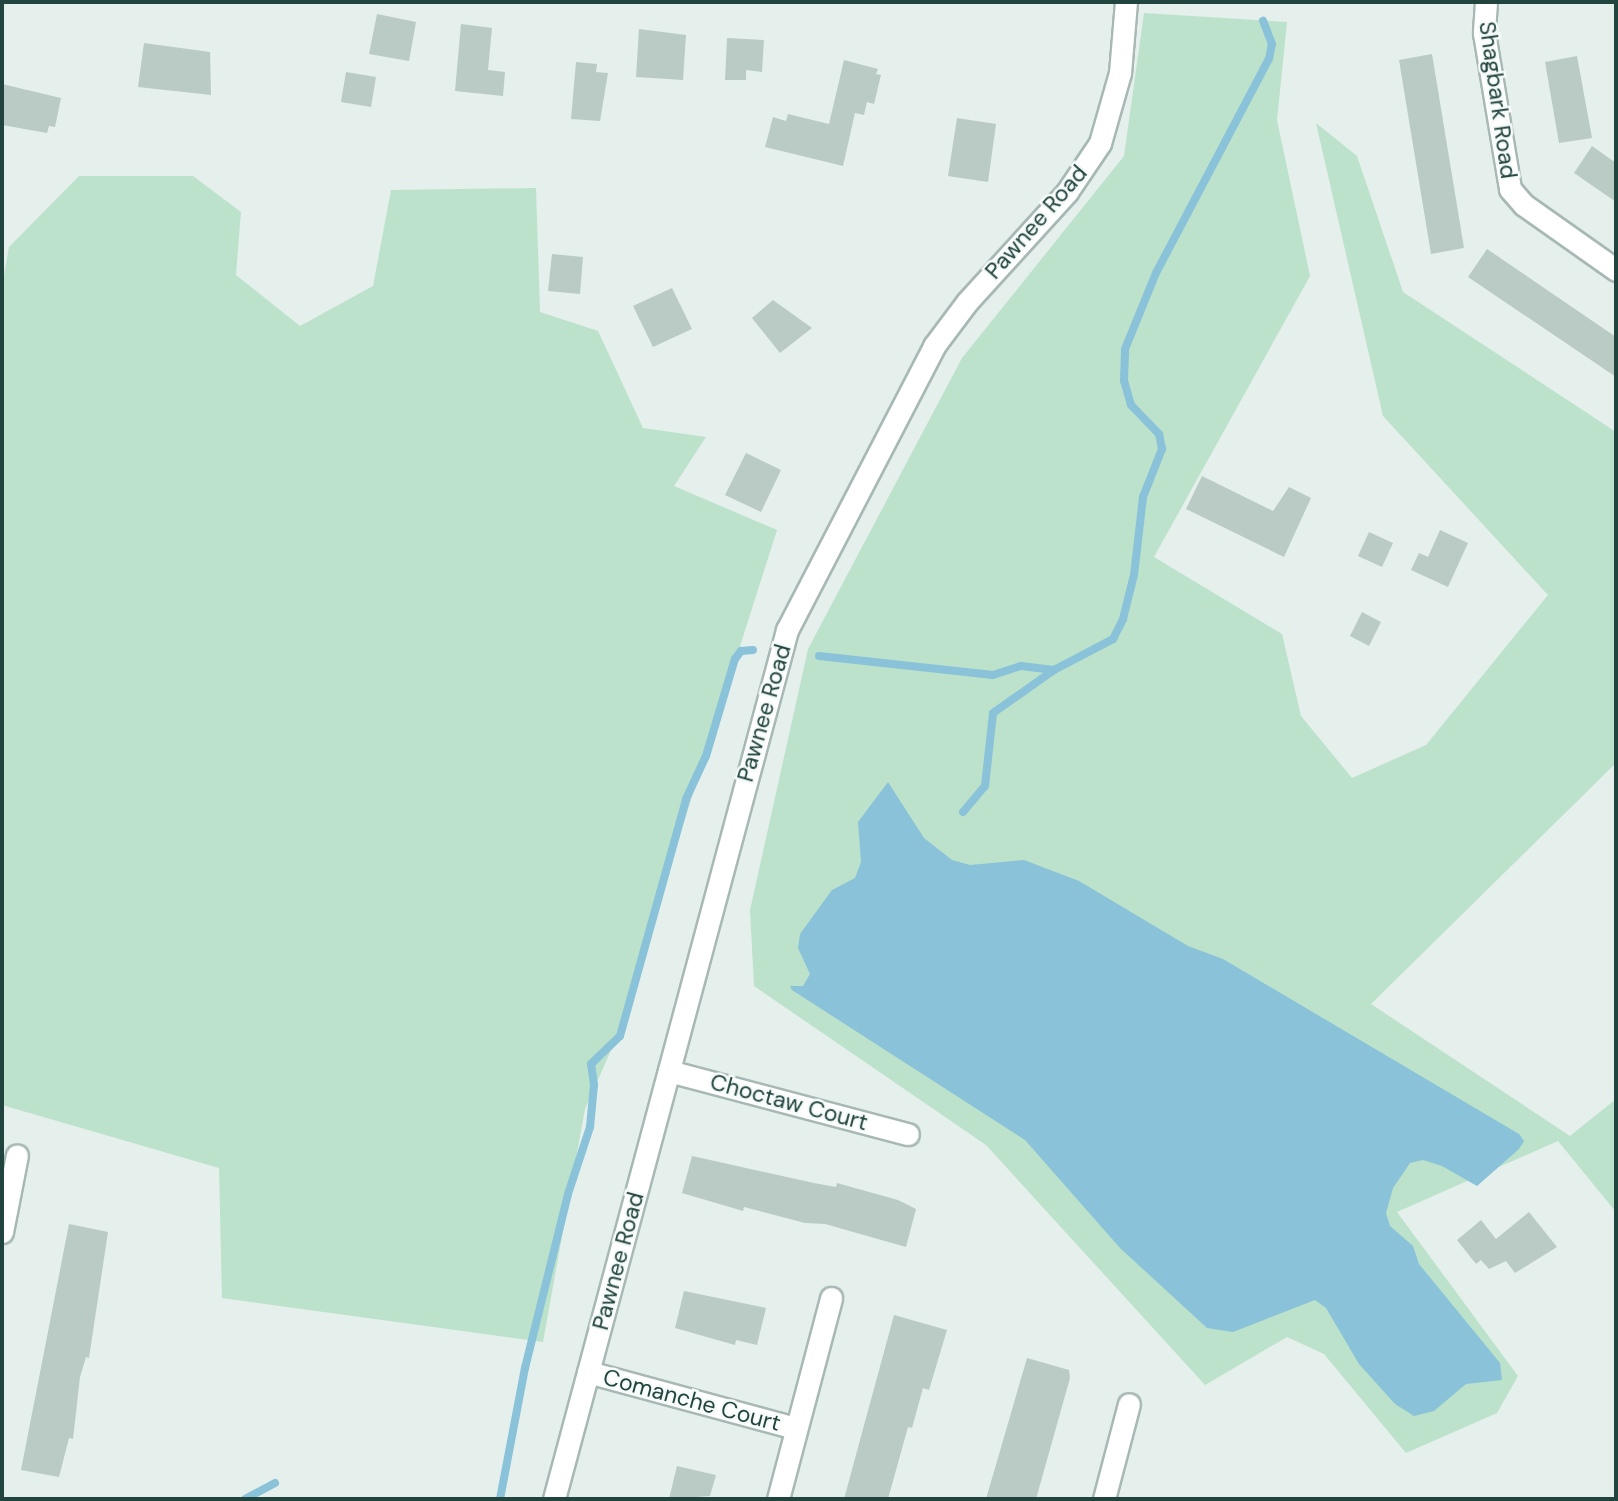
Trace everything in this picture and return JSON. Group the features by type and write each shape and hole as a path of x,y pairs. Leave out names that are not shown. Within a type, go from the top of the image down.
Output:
{"street":[{"name":"Pawnee Road","path":"554,1499 788,629 934,346 967,302 1067,192 1095,151 1114,103 1126,2"},
{"name":"Shagbark Road","path":"1486,2 1484,33 1510,189 1524,205 1616,270"},
{"name":"Choctaw Court","path":"669,1071 908,1134"},
{"path":"2,1232 17,1155"},
{"path":"778,1499 831,1298"},
{"name":"Comanche Court","path":"588,1372 796,1428"},
{"path":"1104,1499 1129,1404"}],"green space":[{"path":"1144,13 1287,22 1277,120 1310,276 1154,557 1282,634 1301,716 1352,778 1426,745 1548,595 1383,416 1316,123 1357,156 1403,292 1616,432 1616,763 1371,1004 1570,1136 1616,1099 1616,1212 1558,1141 1397,1212 1518,1376 1497,1413 1406,1453 1324,1354 1287,1337 1205,1385 986,1145 754,986 750,910 808,649 962,358 1124,156"},
{"path":"79,176 193,176 241,212 236,275 300,326 373,286 391,190 536,188 540,312 598,331 643,428 706,437 674,486 777,530 612,1048 585,1109 543,1342 222,1298 219,1168 2,1105 2,286 9,247"}],"water":[{"path":"888,782 924,838 952,860 970,865 1024,860 1079,881 1188,946 1223,959 1519,1134 1524,1141 1519,1149 1477,1186 1442,1166 1423,1160 1410,1163 1393,1188 1386,1213 1390,1226 1413,1246 1419,1264 1500,1363 1502,1380 1466,1384 1434,1411 1414,1416 1395,1404 1359,1364 1326,1308 1315,1300 1233,1332 1207,1328 1120,1248 1025,1140 792,990 790,986 803,986 810,974 798,948 800,934 832,890 855,878 861,862 858,822"}],"building":[{"path":"377,14 416,22 409,61 369,54"},
{"path":"461,24 492,28 488,70 505,72 503,96 455,91"},
{"path":"639,29 686,35 683,80 636,77"},
{"path":"727,38 764,40 762,72 746,70 746,80 725,80"},
{"path":"144,43 210,52 211,95 138,87"},
{"path":"1432,54 1464,248 1431,254 1399,60"},
{"path":"1577,56 1592,138 1559,143 1545,62"},
{"path":"844,60 878,69 876,74 881,75 874,104 867,102 864,115 855,113 843,166 765,147 773,117 786,121 788,114 829,124"},
{"path":"576,62 597,64 596,72 608,73 600,121 571,119"},
{"path":"346,72 376,77 371,107 341,102"},
{"path":"2,84 61,98 55,127 49,126 47,133 2,125"},
{"path":"957,118 996,124 988,182 948,176"},
{"path":"1592,146 1616,163 1616,202 1574,173"},
{"path":"1487,249 1616,337 1616,377 1468,277"},
{"path":"552,254 583,257 580,294 548,291"},
{"path":"672,288 692,329 653,347 633,306"},
{"path":"773,300 812,328 780,353 752,318"},
{"path":"746,453 781,470 761,512 725,495"},
{"path":"1202,476 1273,511 1289,487 1311,498 1284,557 1186,509"},
{"path":"1440,530 1468,543 1448,587 1411,570 1419,553 1428,557"},
{"path":"1369,532 1393,543 1382,567 1358,556"},
{"path":"1362,612 1381,622 1369,646 1350,636"},
{"path":"692,1156 814,1183 836,1187 837,1183 898,1200 916,1209 906,1247 825,1224 805,1223 744,1207 743,1211 682,1193"},
{"path":"1529,1212 1557,1247 1515,1273 1506,1261 1489,1269 1481,1260 1476,1264 1457,1240 1481,1220 1496,1239"},
{"path":"69,1224 108,1232 89,1358 86,1357 80,1377 73,1439 69,1438 59,1477 21,1470"},
{"path":"684,1291 766,1308 757,1345 736,1340 735,1345 675,1328"},
{"path":"894,1315 947,1330 929,1390 923,1388 912,1428 908,1427 888,1499 844,1499"},
{"path":"1027,1358 1069,1370 1070,1378 1036,1499 986,1499"},
{"path":"677,1466 716,1475 710,1496 669,1499"}],"waterway":[{"path":"963,812 985,786 993,713 1054,670 1113,639 1123,619 1134,575 1143,497 1162,449 1159,434 1131,405 1124,381 1125,349 1156,273 1269,59 1272,44 1263,21"},
{"path":"500,1499 525,1368 568,1194 590,1127 594,1085 591,1064 620,1036 686,799 706,756 735,659 741,651 753,650"},
{"path":"819,656 993,675 1021,666 1054,670"},
{"path":"245,1499 275,1483"}]}
